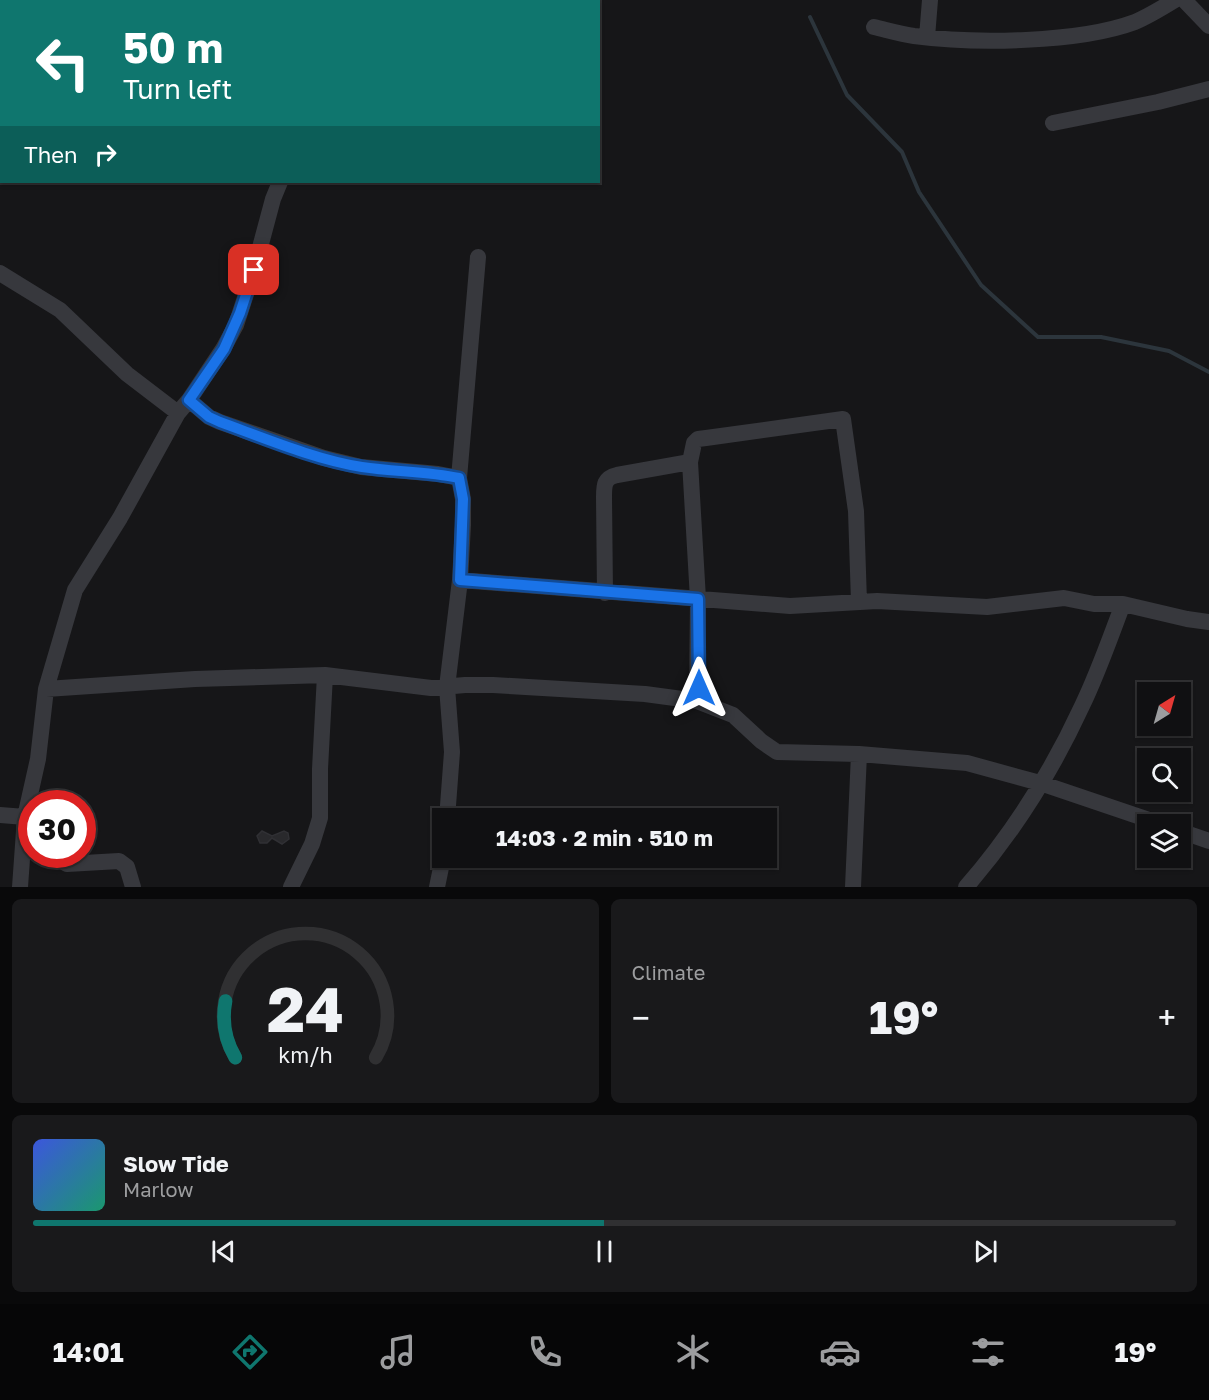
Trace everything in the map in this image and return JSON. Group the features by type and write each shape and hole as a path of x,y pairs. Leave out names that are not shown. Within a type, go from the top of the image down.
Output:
{"street":[{"path":"927,37 930,0"},
{"path":"874,27 927,37 1028,40 1100,31 1137,21 1175,0"},
{"path":"1184,0 1206,15"},
{"path":"1053,123 1158,102 1209,89"},
{"path":"33,790 46,689 75,590 120,518 183,406 224,349 236,325 280,183"},
{"path":"448,808 452,752 447,687 460,580 463,499 459,478 478,257"},
{"path":"0,273 60,310 127,374 183,406 220,422 324,458 361,467 459,478"},
{"path":"697,701 698,599 690,462 691,447 698,439 843,419 856,511 859,602"},
{"path":"605,593 605,482 610,476 690,462"},
{"path":"460,580 790,606 902,602 987,607 1064,598 1094,604 1123,604 1209,622"},
{"path":"966,887 1012,828 1040,783 1083,705 1123,604"},
{"path":"46,689 195,679 325,675 431,688 465,685 504,686 645,694 697,701 733,715 761,741 777,752 859,754 968,763 1040,783 1137,816"},
{"path":"291,887 312,844 320,818 325,675"},
{"path":"853,887 859,754"},
{"path":"0,815 18,825"},
{"path":"1191,835 1209,841"},
{"path":"96,862 124,863 134,887"},
{"path":"20,887 22,868"},
{"path":"437,887 441,868"}],"building":[{"path":"262,831 272,836 284,831 288,833 289,839 282,844 272,838 267,843 260,843 257,836"}],"waterway":[{"path":"810,17 847,95 902,152 919,192 981,285 1038,337 1101,337 1169,351 1209,372"}],"route":[{"path":"254,270 236,325 224,349 189,400 209,417 220,422 324,458 361,467 459,478 463,499 460,580 698,599 699,688"}]}
